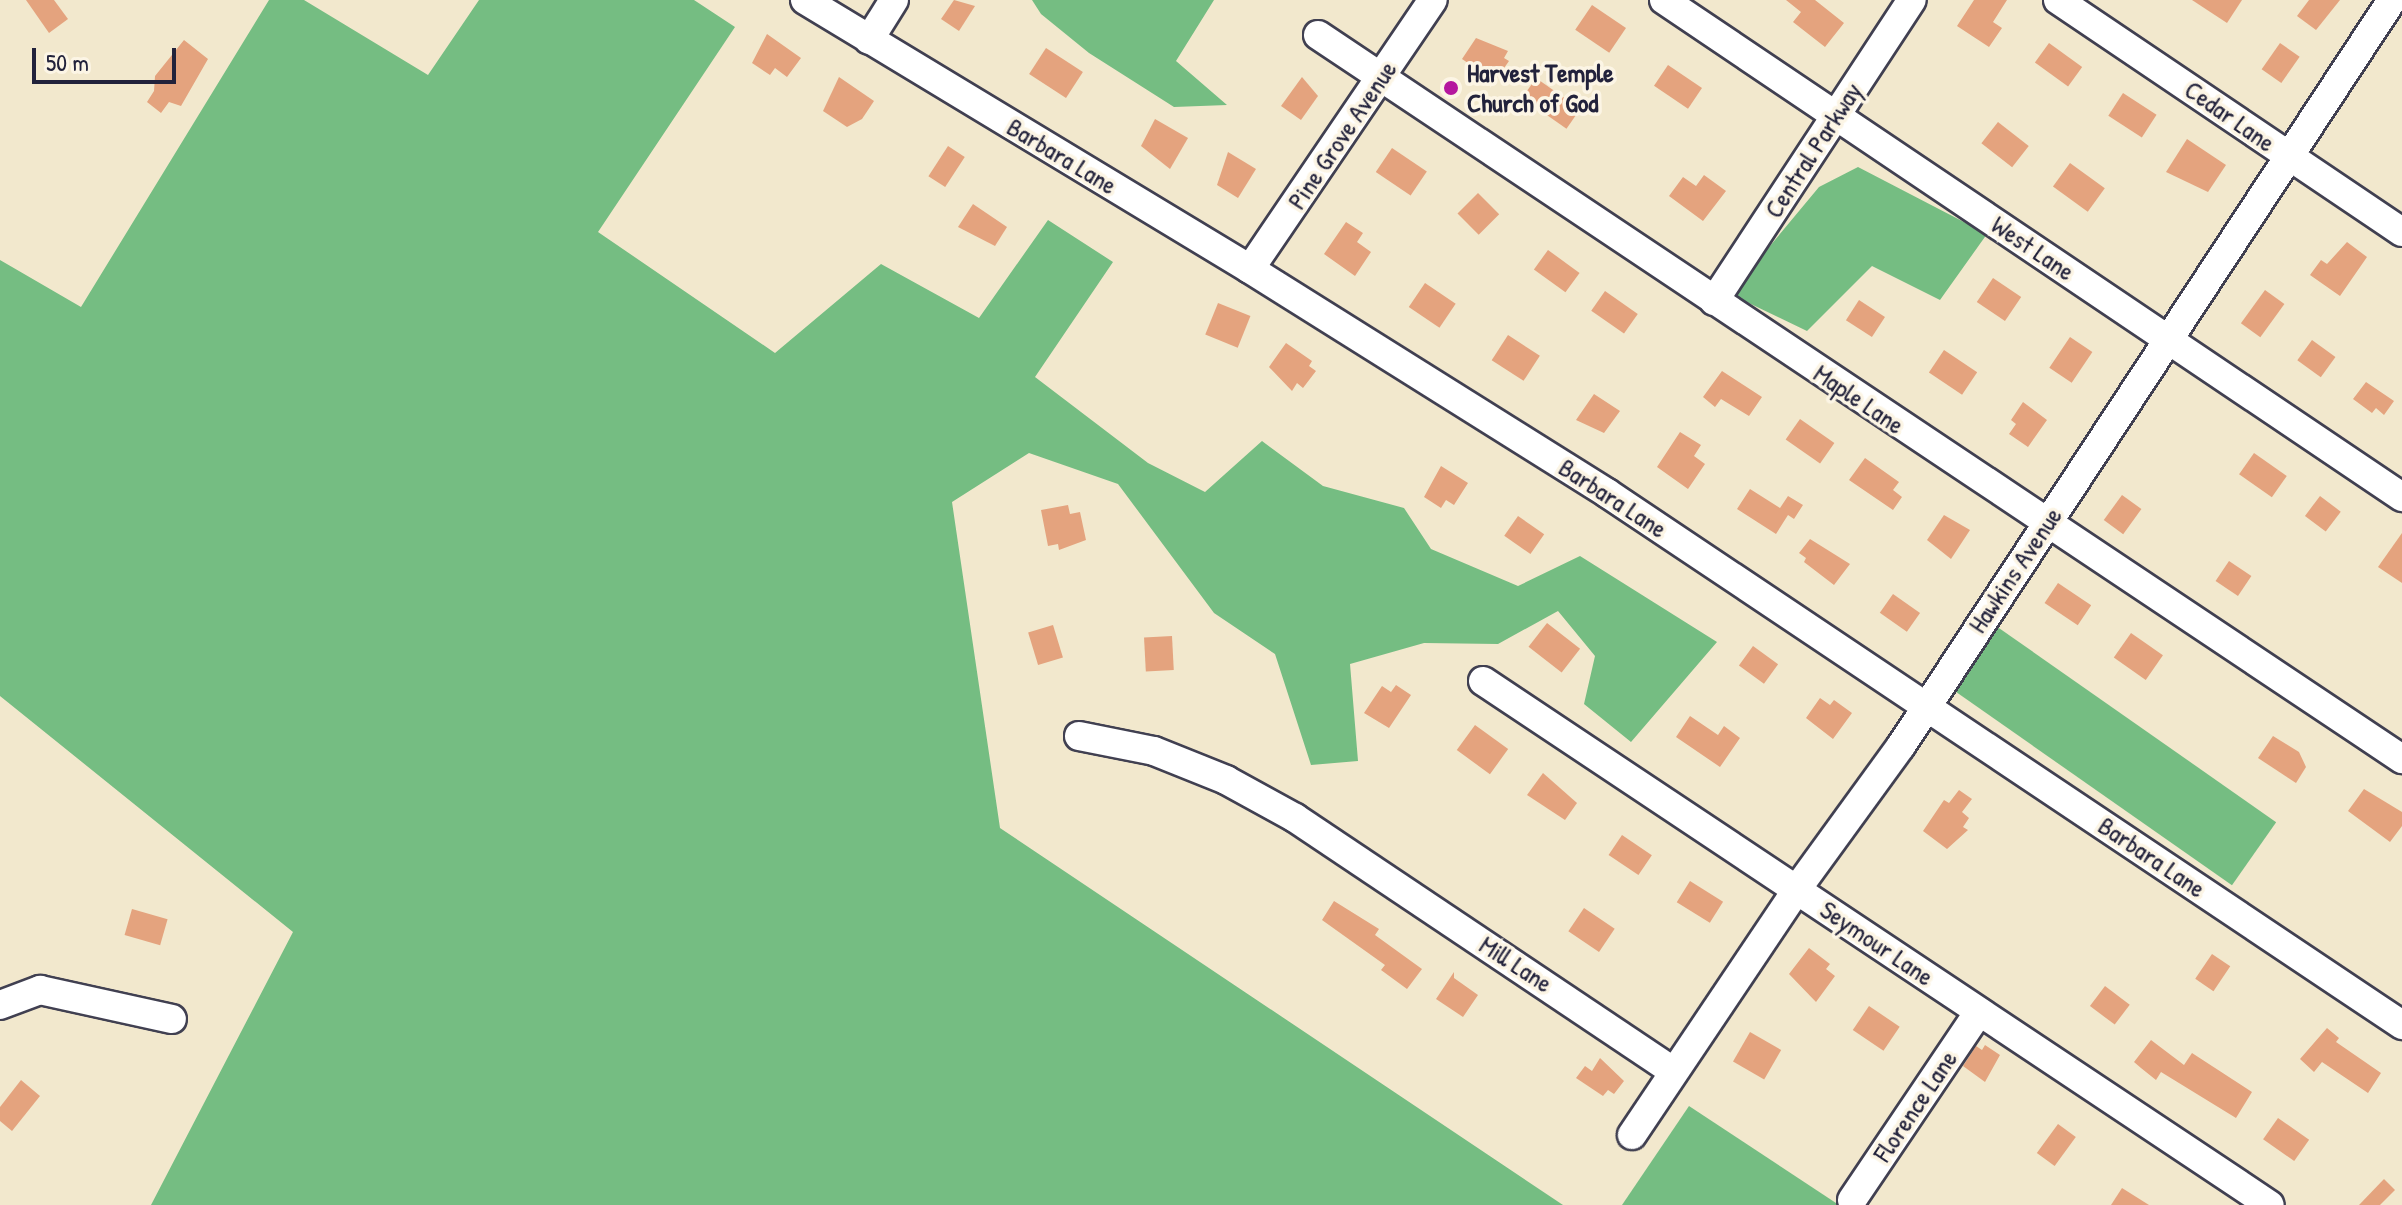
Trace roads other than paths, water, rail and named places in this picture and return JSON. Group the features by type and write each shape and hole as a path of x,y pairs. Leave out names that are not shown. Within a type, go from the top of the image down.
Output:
{"street":[{"name":"Barbara Lane","path":"805,0 1250,269 1607,493 1925,702 2402,1025"},
{"path":"869,40 894,0"},
{"name":"Pine Grove Avenue","path":"1250,269 1433,0"},
{"name":"West Lane","path":"1664,0 2402,497"},
{"name":"Central Parkway","path":"1714,301 1912,0"},
{"name":"Cedar Lane","path":"2058,0 2402,232"},
{"name":"Hawkins Avenue","path":"1632,1135 1672,1070 1797,889 1901,746 1925,702 2046,525 2392,0"},
{"name":"Maple Lane","path":"1318,35 2046,525 2402,759"},
{"name":"Seymour Lane","path":"1483,681 2270,1205"},
{"name":"Mill Lane","path":"1079,736 1154,751 1226,780 1295,818 1672,1070"},
{"path":"0,1005 40,990 172,1019"},
{"name":"Florence Lane","path":"1852,1200 1979,1012"}],"place":[{"name":"Harvest Temple Church of God","path":"1451,88"}]}
